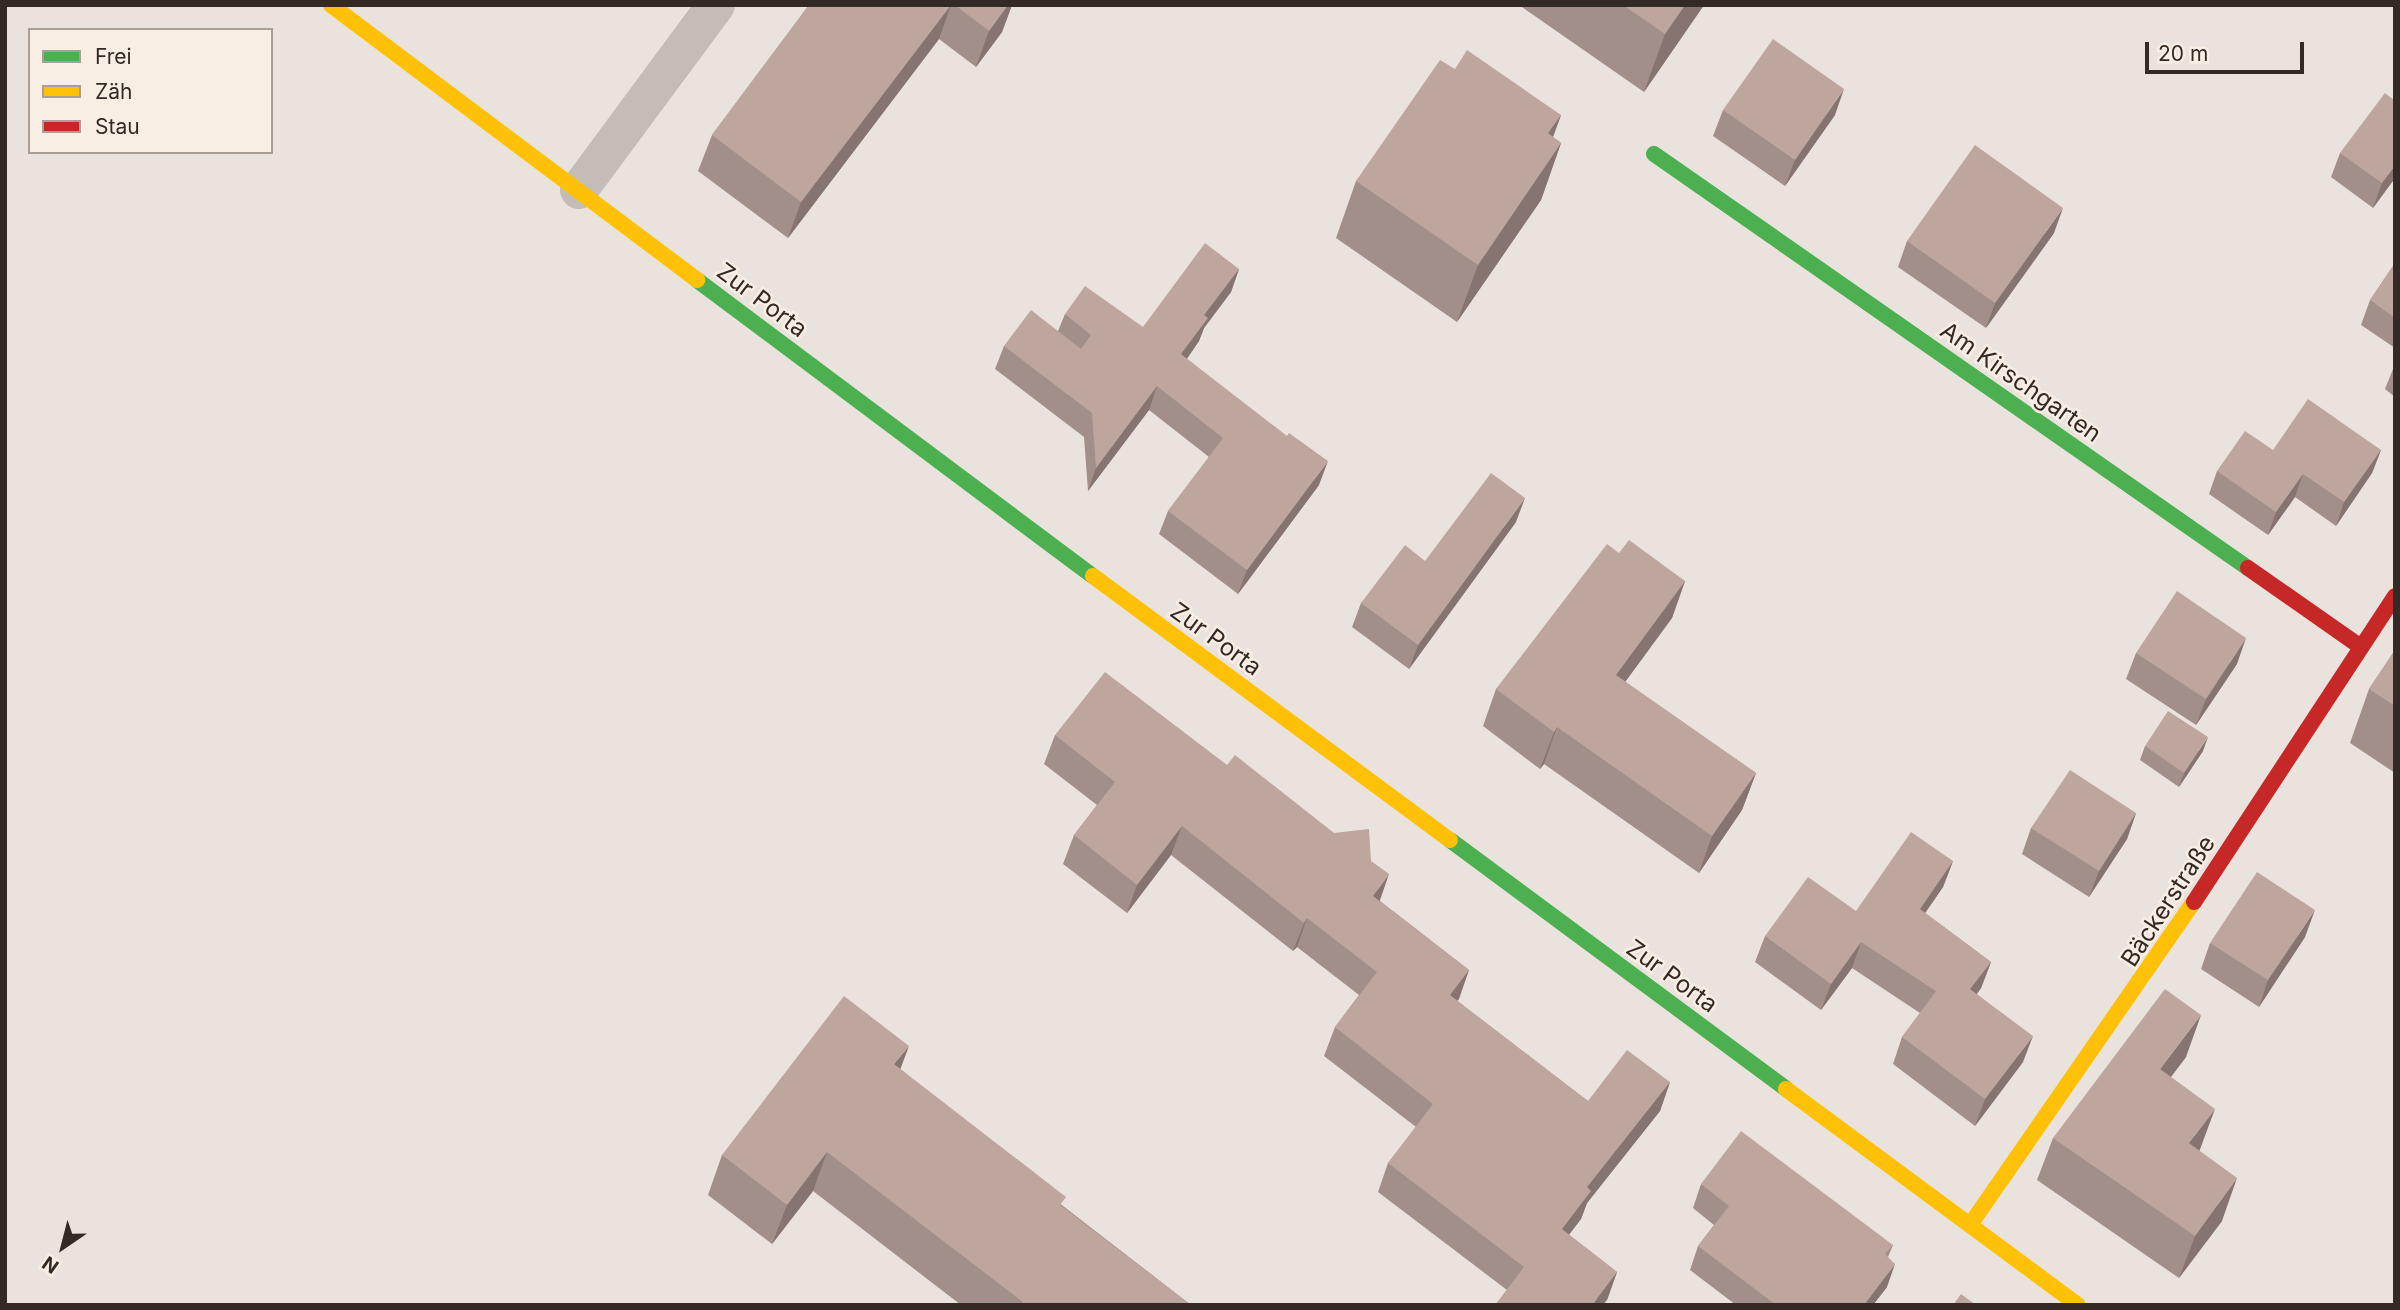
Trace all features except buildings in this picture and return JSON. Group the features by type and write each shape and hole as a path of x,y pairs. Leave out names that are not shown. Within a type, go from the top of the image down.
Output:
{"main road":[{"name":"Zur Porta","path":"331,5 1105,585 2078,1305"},
{"name":"Am Kirschgarten","path":"1654,154 2361,647"},
{"name":"Bäckerstraße","path":"1970,1225 2149,971 2395,596"}],"street":[{"path":"579,190 716,5"}],"traffic: fast":[{"path":"1654,154 2248,568"},
{"path":"697,280 1093,576"},
{"path":"1450,840 1786,1089"}],"traffic: slow":[{"path":"331,5 697,280"},
{"path":"1093,576 1450,840"},
{"path":"1970,1225 2194,902"},
{"path":"1786,1089 2078,1305"}],"traffic: jam":[{"path":"2248,568 2361,647"},
{"path":"2194,902 2395,596"}]}
